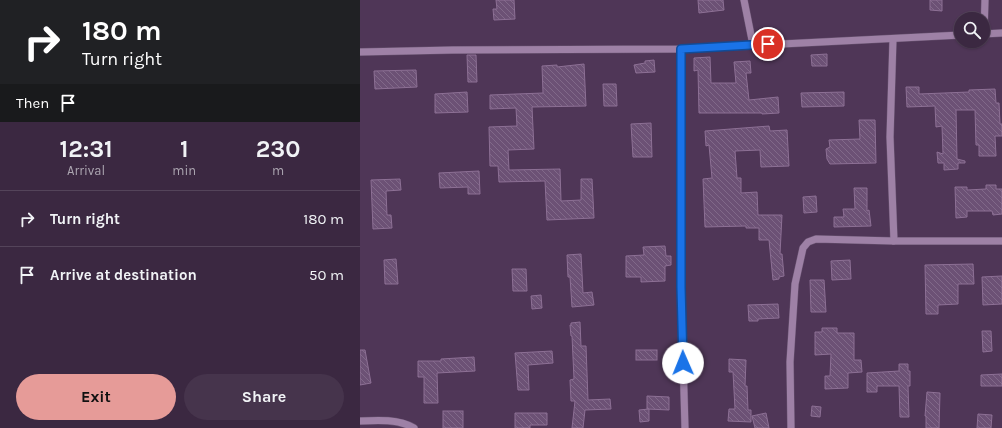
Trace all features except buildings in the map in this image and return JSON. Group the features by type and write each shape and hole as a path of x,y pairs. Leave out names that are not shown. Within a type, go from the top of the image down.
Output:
{"street":[{"path":"744,0 753,45"},
{"path":"984,12 985,0"},
{"path":"990,34 1002,33"},
{"path":"360,52 681,49 954,35"},
{"path":"893,39 890,137 894,241"},
{"path":"681,49 681,279 686,428"},
{"path":"792,428 790,362 795,284 803,248 808,242 816,239 1002,241"},
{"path":"360,421 374,420 406,423 414,428"}],"route":[{"path":"683,363 681,287 681,49 768,44"}]}
